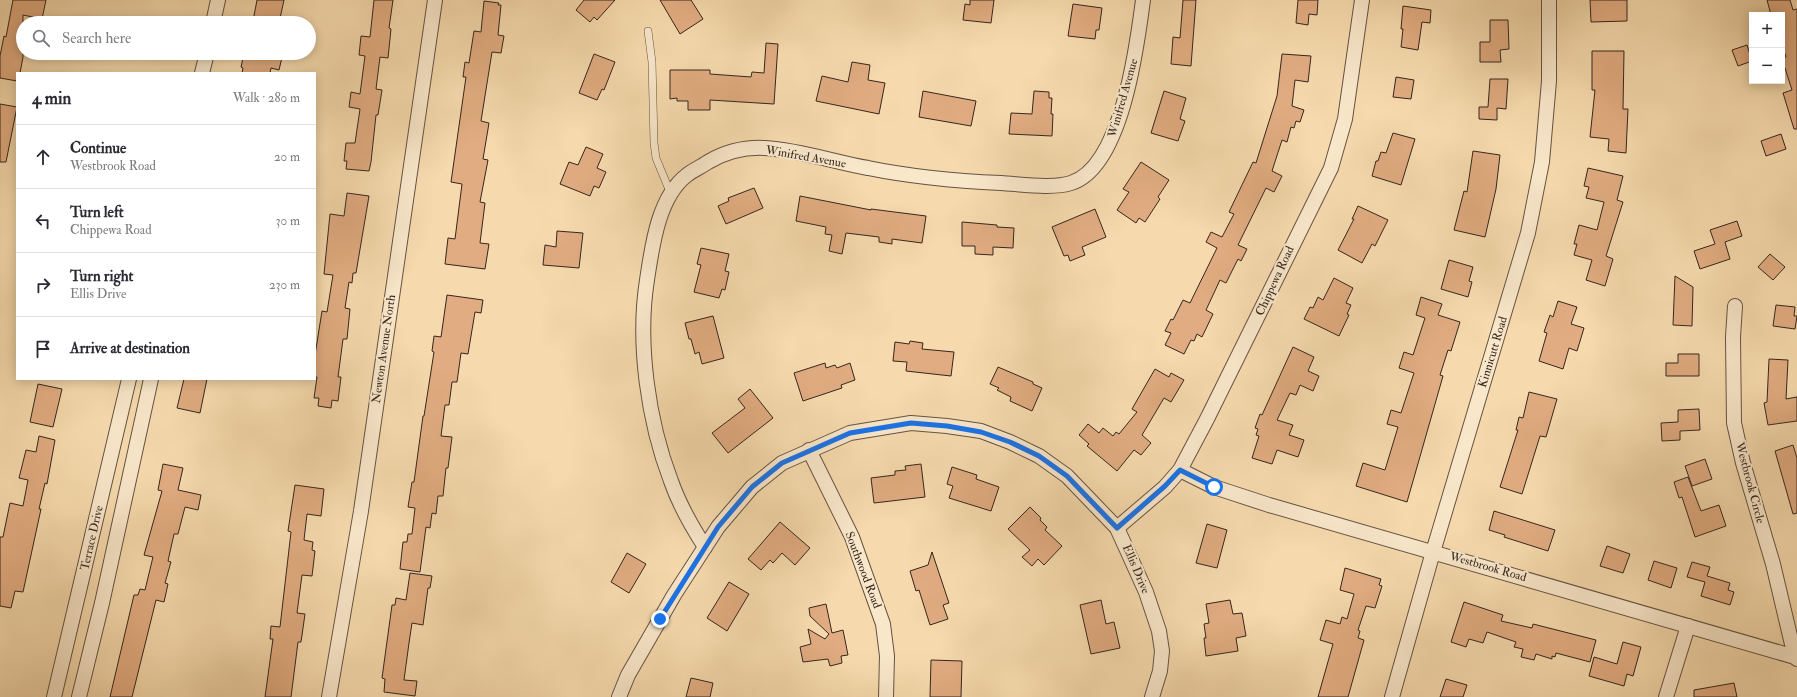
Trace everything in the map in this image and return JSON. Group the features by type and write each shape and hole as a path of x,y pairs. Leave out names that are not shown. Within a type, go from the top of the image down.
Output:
{"street":[{"path":"215,16 218,0"},
{"name":"Newton Avenue North","path":"329,697 361,511 435,0"},
{"name":"Winifred Avenue","path":"705,548 691,525 671,481 657,436 648,386 644,335 645,290 652,244 670,192 685,176 714,159 736,150 764,148 804,154 868,168 950,181 1044,186 1071,183 1085,175 1096,164 1109,145 1119,118 1136,52 1143,0"},
{"name":"Chippewa Road","path":"1117,528 1165,486 1180,470 1207,420 1331,168 1345,119 1362,0"},
{"name":"Kinnicutt Road","path":"1392,697 1433,552 1528,233 1542,162 1548,89 1549,0"},
{"path":"202,72 205,60"},
{"name":"Westbrook Circle","path":"1735,306 1732,337 1734,423 1743,463 1773,564 1796,658"},
{"name":"Terrace Drive","path":"54,697 129,380"},
{"name":"Terrace Drive","path":"79,697 102,603 152,380"},
{"name":"Ellis Drive","path":"619,697 628,675 674,595 718,527 752,487 782,463 850,433 911,423 947,426 981,432 1010,442 1039,456 1067,476 1117,528 1146,592 1159,631 1162,651 1160,671 1152,697"},
{"name":"Southwood Road","path":"809,450 852,537 883,624 887,656 886,697"},
{"name":"Westbrook Road","path":"1180,470 1214,487 1255,500 1796,658"},
{"path":"1666,697 1688,626"}],"lane":[{"path":"648,31 652,62 654,143 658,163 670,192"}],"building":[{"path":"13,0 46,0 43,16 16,16 16,60 22,60 20,72 16,72 16,81 0,78 0,56 4,36 6,37"},
{"path":"257,0 284,0 281,16 254,16"},
{"path":"374,0 393,0 389,28 391,29 388,58 380,57 376,89 382,90 378,115 376,115 371,162 369,171 346,169 347,161 344,161 346,143 355,143 360,109 349,107 351,92 360,94 365,56 359,55 361,36 370,37"},
{"path":"584,0 615,0 597,20 594,17 590,22 576,10"},
{"path":"660,0 691,0 703,19 680,34"},
{"path":"970,0 994,0 991,23 963,20 965,4 970,5"},
{"path":"1183,0 1196,0 1191,66 1171,64 1173,37 1180,38"},
{"path":"1298,0 1318,0 1317,15 1309,14 1308,25 1296,23"},
{"path":"1590,0 1627,0 1627,21 1591,22"},
{"path":"1767,0 1790,0 1793,10 1797,9 1797,129 1794,129 1783,93 1792,90 1785,68 1785,12 1770,12"},
{"path":"484,1 499,3 498,5 501,5 498,35 504,36 501,53 492,52 481,121 489,123 483,159 488,160 480,202 485,203 480,243 489,244 485,269 445,264 448,238 455,239 462,184 451,182 466,77 463,77 465,62 469,63 474,31 481,32"},
{"path":"1073,4 1102,8 1099,30 1096,30 1095,39 1068,36"},
{"path":"1403,6 1431,10 1430,23 1422,22 1418,50 1401,47"},
{"path":"1490,20 1508,20 1509,49 1500,50 1501,62 1480,62 1480,42 1490,42"},
{"path":"766,43 778,44 774,104 710,100 710,110 688,110 688,101 677,101 677,98 670,99 670,70 710,70 710,74 751,77 752,72 764,73"},
{"path":"1747,45 1749,51 1749,62 1738,66 1732,50"},
{"path":"1592,51 1624,51 1623,109 1628,109 1626,153 1608,151 1609,139 1590,137 1595,90 1592,90"},
{"path":"594,54 615,62 604,90 602,89 597,100 579,93"},
{"path":"1282,54 1311,56 1308,82 1295,80 1292,106 1304,110 1300,122 1296,121 1294,128 1291,127 1287,142 1282,140 1272,171 1282,176 1274,192 1266,188 1238,245 1247,249 1241,261 1238,259 1226,283 1220,280 1206,310 1213,314 1202,337 1197,334 1194,341 1191,340 1184,354 1165,345 1171,333 1165,331 1171,319 1173,320 1183,300 1190,303 1217,248 1206,242 1211,232 1222,237 1234,214 1229,212 1253,162 1256,163 1277,96"},
{"path":"242,60 281,60 279,70 271,68 270,72 242,72 243,68 241,67"},
{"path":"852,62 870,65 868,80 885,83 879,114 816,101 822,76 848,82"},
{"path":"1396,77 1414,80 1411,99 1393,97"},
{"path":"1490,79 1508,79 1506,109 1497,108 1497,120 1479,119 1479,107 1488,107"},
{"path":"923,91 976,101 971,126 919,117"},
{"path":"1034,91 1049,92 1049,98 1052,98 1052,136 1009,134 1011,113 1032,114"},
{"path":"1164,91 1186,98 1180,119 1185,121 1178,141 1151,133"},
{"path":"0,104 16,107 16,112 6,162 0,162"},
{"path":"1393,133 1415,139 1401,185 1372,176 1376,161 1378,161 1381,152 1386,153"},
{"path":"1781,134 1786,149 1766,156 1761,141"},
{"path":"586,147 603,154 597,168 606,172 599,188 594,186 590,196 560,184 569,162 578,165"},
{"path":"1473,151 1500,155 1496,189 1485,237 1454,230 1464,191 1467,192"},
{"path":"1141,162 1169,180 1158,197 1160,199 1145,222 1139,218 1136,223 1117,210 1129,192 1123,189"},
{"path":"1588,168 1623,176 1617,200 1623,202 1606,256 1613,259 1605,286 1586,280 1592,260 1574,255 1577,244 1574,244 1579,225 1597,230 1604,202 1586,198 1589,187 1584,186"},
{"path":"754,188 763,208 726,224 718,206 729,201 728,198"},
{"path":"347,193 369,196 356,273 353,273 352,283 349,282 345,308 350,309 347,339 343,339 338,377 341,377 338,401 332,400 331,408 318,406 319,398 314,398 317,377 316,349 322,311 327,312 333,275 324,274 330,214 344,216"},
{"path":"800,196 871,210 926,216 922,243 892,239 892,244 879,242 879,237 846,233 842,254 829,251 832,235 825,234 826,227 796,221"},
{"path":"1358,206 1388,220 1375,246 1372,244 1362,263 1338,250 1354,219 1352,219"},
{"path":"1095,209 1106,237 1082,247 1085,255 1070,261 1068,255 1064,256 1052,227"},
{"path":"1737,221 1742,236 1725,242 1730,259 1700,269 1694,251 1715,244 1710,230"},
{"path":"962,222 1014,228 1013,248 993,247 993,255 975,254 975,246 962,246"},
{"path":"557,231 583,233 579,268 543,265 545,245 556,247"},
{"path":"701,248 729,254 725,271 729,272 725,290 722,289 719,298 694,292 701,265 697,264"},
{"path":"1770,254 1785,267 1773,280 1758,267"},
{"path":"1449,260 1473,267 1469,281 1472,282 1468,297 1441,289"},
{"path":"1675,276 1693,287 1692,326 1673,325"},
{"path":"1334,278 1353,288 1346,303 1351,305 1347,314 1349,315 1339,336 1304,319 1310,307 1313,308 1318,297 1323,300"},
{"path":"447,295 483,300 481,313 475,312 468,354 461,353 457,382 452,382 449,405 445,405 441,436 452,437 448,468 446,468 443,496 438,496 436,514 432,513 430,528 426,527 420,572 400,569 403,542 407,542 408,534 412,534 415,508 408,507 412,482 414,482 434,352 432,351 434,336 441,337"},
{"path":"1421,297 1442,304 1438,315 1460,322 1451,351 1448,350 1440,375 1443,376 1407,502 1356,486 1363,463 1385,470 1398,427 1387,424 1391,410 1401,413 1414,373 1399,368 1404,352 1413,355 1425,318 1416,315"},
{"path":"1558,301 1577,307 1571,324 1584,328 1577,351 1569,348 1563,369 1539,361 1547,333 1544,332 1550,315 1553,317"},
{"path":"1776,305 1795,307 1794,316 1797,316 1795,329 1773,326"},
{"path":"713,316 724,358 702,364 699,352 695,354 685,323"},
{"path":"910,341 923,343 922,349 954,352 951,376 906,371 907,362 893,361 895,342 909,344"},
{"path":"1293,347 1314,357 1308,371 1319,376 1313,391 1300,385 1296,395 1290,393 1277,420 1293,425 1289,435 1304,440 1298,457 1277,450 1272,464 1252,458 1259,436 1256,435 1258,429 1255,428 1260,414 1262,415"},
{"path":"1678,354 1699,354 1699,376 1666,376 1666,363 1678,363"},
{"path":"1769,359 1788,360 1786,399 1797,397 1797,421 1768,425 1764,403 1767,402"},
{"path":"825,363 826,368 835,365 837,368 850,363 855,380 841,385 842,388 803,401 794,373"},
{"path":"998,367 1033,382 1033,384 1042,388 1032,411 1010,401 1011,397 997,390 999,388 990,384"},
{"path":"1155,369 1169,377 1171,373 1184,380 1171,402 1164,398 1142,435 1151,443 1141,455 1134,450 1117,471 1087,446 1089,444 1079,435 1088,424 1099,433 1103,428 1113,436 1116,432 1119,434 1137,412 1132,409"},
{"path":"184,380 207,380 200,413 177,408"},
{"path":"38,384 62,389 53,427 30,422"},
{"path":"750,389 773,418 728,453 712,433 745,408 738,399"},
{"path":"1529,392 1557,399 1546,437 1540,436 1522,494 1500,487 1518,430 1516,430 1519,417 1523,418"},
{"path":"1699,409 1700,430 1680,431 1680,440 1662,441 1661,423 1678,422 1678,410"},
{"path":"39,436 55,440 47,484 45,483 39,509 41,509 23,592 15,591 11,608 0,606 0,537 3,537 10,503 23,506 28,480 19,478 26,450 36,452"},
{"path":"1793,445 1797,458 1797,513 1793,514 1775,451"},
{"path":"1705,459 1712,479 1692,486 1685,466"},
{"path":"163,464 183,468 178,490 201,495 198,510 185,507 178,534 174,534 168,561 171,562 165,583 168,584 164,602 156,600 132,697 110,697 134,595 138,595 140,589 145,590 153,557 144,555 162,491 158,490"},
{"path":"921,464 925,497 874,503 871,478 895,475 895,471 906,470 905,466"},
{"path":"952,467 977,475 976,479 999,487 991,511 949,498 953,486 947,484"},
{"path":"1688,477 1701,511 1719,505 1726,526 1695,537 1682,497 1679,498 1674,482"},
{"path":"295,485 324,489 321,516 307,514 304,540 313,542 312,550 315,551 312,576 302,575 297,613 305,614 301,642 298,642 291,697 265,697 273,639 270,639 271,626 280,627 291,532 288,531"},
{"path":"1030,507 1041,518 1040,520 1047,527 1045,530 1062,546 1044,565 1038,559 1032,566 1022,557 1030,550 1008,529"},
{"path":"1494,511 1555,530 1548,551 1504,537 1505,535 1489,530"},
{"path":"780,522 810,548 795,565 782,553 773,563 770,560 761,570 748,559"},
{"path":"1207,524 1227,530 1217,568 1196,563"},
{"path":"1607,546 1630,554 1623,573 1600,566"},
{"path":"932,552 949,603 943,605 948,619 930,625 919,590 916,591 910,571 928,565"},
{"path":"627,553 646,564 629,593 611,582"},
{"path":"1654,561 1677,568 1671,588 1648,580"},
{"path":"1692,562 1710,567 1707,576 1730,583 1728,590 1734,592 1730,605 1701,596 1705,582 1687,577"},
{"path":"1345,568 1381,579 1379,585 1382,586 1375,608 1366,606 1358,630 1360,631 1358,638 1364,640 1348,697 1318,697 1333,644 1320,640 1326,620 1340,624 1342,617 1347,619 1354,594 1340,590"},
{"path":"410,573 432,576 430,588 428,588 423,625 412,623 409,643 404,680 417,681 415,696 384,692 385,679 382,678 392,605 395,605 396,598 406,600"},
{"path":"729,582 749,594 727,631 707,618"},
{"path":"1101,600 1106,624 1114,622 1120,648 1091,654 1080,605"},
{"path":"1230,600 1233,614 1242,613 1246,636 1236,638 1238,651 1206,656 1204,624 1209,623 1206,604"},
{"path":"1464,602 1503,615 1501,621 1532,628 1533,624 1596,640 1590,662 1556,653 1555,657 1552,656 1552,659 1536,654 1534,660 1521,657 1523,649 1514,647 1516,642 1487,632 1483,643 1469,639 1466,647 1451,642"},
{"path":"826,604 832,633 843,630 848,655 841,656 842,663 830,666 828,659 803,662 800,647 811,644 808,629 825,639 829,634 810,616 809,608"},
{"path":"1623,642 1641,647 1633,676 1627,674 1624,686 1589,676 1594,657 1617,664"},
{"path":"931,660 962,661 961,697 930,697"},
{"path":"691,678 713,683 710,697 686,697"},
{"path":"1446,679 1467,685 1463,697 1440,697"},
{"path":"1734,683 1737,697 1694,697 1694,690"}],"route":[{"path":"660,619 718,527 752,487 782,463 850,433 911,423 947,426 981,432 1010,442 1039,456 1067,476 1117,528 1165,486 1180,470 1214,487"}]}
